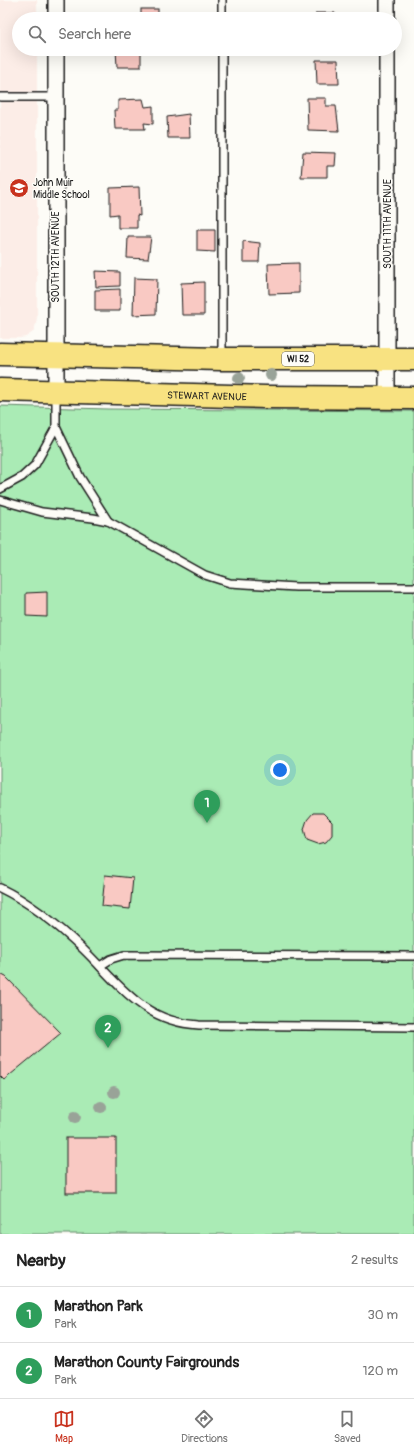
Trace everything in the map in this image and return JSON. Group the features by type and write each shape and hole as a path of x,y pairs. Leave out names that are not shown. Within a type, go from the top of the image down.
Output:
{"main road":[{"name":"WI 52","path":"0,354 222,359 414,359"},
{"name":"STEWART AVENUE","path":"0,390 56,393 414,398"}],"street":[{"path":"56,0 56,12"},
{"path":"388,0 388,12"},
{"name":"SOUTH 12TH AVENUE","path":"56,56 56,393"},
{"name":"SOUTH 11TH AVENUE","path":"387,56 387,398"}],"lane":[{"path":"222,0 222,12"},
{"path":"222,56 222,359"},
{"path":"0,97 55,97"},
{"path":"56,393 56,427 80,477 108,521"},
{"path":"0,490 29,472 38,460 56,427"},
{"path":"0,500 42,512 108,521 205,575 230,583 270,586 414,587"},
{"path":"0,888 20,897 44,915 72,938 140,1005 163,1018 180,1023 199,1025 414,1027"},
{"path":"100,966 111,959 124,955 414,956"}],"shaded area":[{"name":"John Muir Middle School","path":"0,0 37,0 37,12 12,12 12,56 37,56 37,317 33,332 26,337 0,338"}],"green space":[{"path":"0,406 108,409 414,411 414,1234 0,1234"}],"building":[{"path":"141,9 158,9 158,12 141,12"},
{"path":"116,56 141,56 141,67 117,67"},
{"path":"316,60 338,60 339,84 317,84"},
{"path":"307,98 326,98 326,106 336,106 339,131 308,130"},
{"path":"143,99 145,107 153,106 153,124 144,123 145,129 115,129 114,110 118,110 118,100"},
{"path":"189,114 190,138 168,138 167,117"},
{"path":"303,152 336,153 335,166 327,166 327,177 301,177"},
{"path":"139,187 140,216 137,215 137,228 118,228 118,214 110,215 110,188"},
{"path":"197,230 215,230 215,252 197,251"},
{"path":"128,237 151,237 148,259 127,258"},
{"path":"243,241 260,243 259,262 243,262"},
{"path":"299,263 299,293 269,294 268,264"},
{"path":"95,271 120,272 120,286 96,287"},
{"path":"134,278 157,279 156,314 133,315"},
{"path":"204,282 204,315 182,315 181,283"},
{"path":"120,289 120,311 95,311 95,290"},
{"path":"47,592 47,617 26,616 26,593"},
{"path":"313,813 323,813 332,822 332,835 326,842 318,844 307,840 304,829 307,820"},
{"path":"105,875 133,878 130,909 102,906"},
{"path":"0,974 6,977 61,1033 4,1080 0,1076"},
{"path":"66,1138 116,1138 116,1193 66,1193"}],"place":[{"name":"John Muir Middle School","path":"19,188"},
{"name":"Marathon Park","path":"207,823"},
{"name":"Marathon County Fairgrounds","path":"108,1048"}]}
